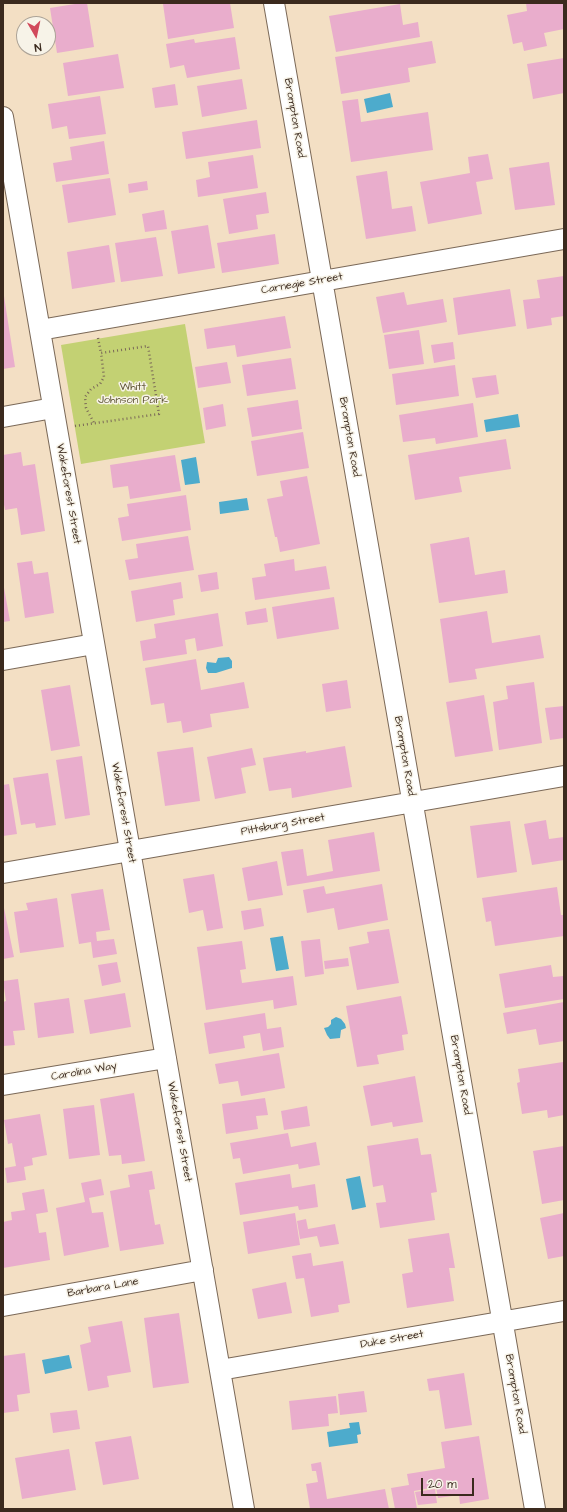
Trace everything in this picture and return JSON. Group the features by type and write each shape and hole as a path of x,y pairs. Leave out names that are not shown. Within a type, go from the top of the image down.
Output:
{"street":[{"name":"Brompton Road","path":"274,3 535,1509"},
{"name":"Wakeforest Street","path":"3,117 7,166 40,330 244,1509"},
{"name":"Carnegie Street","path":"40,330 564,239"},
{"path":"3,416 53,408"},
{"path":"3,660 94,644"},
{"name":"Pittsburg Street","path":"3,873 564,776"},
{"name":"Carolina Way","path":"3,1085 166,1058"},
{"name":"Barbara Lane","path":"3,1306 203,1270"},
{"name":"Duke Street","path":"220,1370 564,1310"}],"path":[{"path":"148,346 160,414 94,423 86,408 85,397 91,389 100,384 104,377 101,353 148,346"}],"green space":[{"name":"Whitt Johnson Park","path":"185,324 205,443 81,464 61,345"}],"water":[{"path":"390,93 393,107 367,113 364,99"},
{"path":"518,414 520,427 486,432 484,420"},
{"path":"196,457 200,483 185,485 181,460"},
{"path":"247,498 249,510 220,514 219,502"},
{"path":"229,657 232,661 232,668 216,673 208,673 206,668 207,662 216,663 218,658"},
{"path":"283,936 289,969 276,971 270,938"},
{"path":"336,1017 341,1019 346,1028 341,1030 340,1038 330,1039 324,1028 328,1027 331,1024 331,1020"},
{"path":"360,1176 366,1207 352,1210 346,1179"},
{"path":"69,1355 72,1368 45,1374 42,1360"},
{"path":"359,1422 361,1434 357,1435 358,1443 329,1447 327,1432 350,1428 349,1423"}],"building":[{"path":"87,3 94,47 57,53 56,16 51,16 50,8"},
{"path":"230,3 234,28 168,39 163,4"},
{"path":"526,3 564,3 564,29 544,33 547,46 524,51 522,42 513,44 507,15 527,11"},
{"path":"400,4 403,25 418,22 420,37 336,52 329,16"},
{"path":"235,37 240,69 187,78 184,65 170,68 166,44 194,39 195,43"},
{"path":"432,41 436,63 408,68 410,82 341,94 335,57"},
{"path":"118,54 124,88 68,96 63,63"},
{"path":"564,58 564,93 533,99 527,64"},
{"path":"242,79 247,109 202,117 197,86"},
{"path":"175,84 178,105 155,108 152,88"},
{"path":"100,96 106,134 69,139 67,126 52,129 48,104"},
{"path":"358,99 361,122 428,112 433,150 351,162 342,101"},
{"path":"257,120 261,148 186,159 182,132"},
{"path":"104,141 109,174 56,182 53,163 72,160 70,147"},
{"path":"488,154 493,179 476,182 482,214 428,224 420,182 470,173 468,157"},
{"path":"253,155 258,188 198,197 196,180 210,177 208,162"},
{"path":"549,162 555,205 515,210 509,168"},
{"path":"387,171 392,209 412,206 416,231 366,239 356,176"},
{"path":"110,178 116,215 68,223 62,185"},
{"path":"147,181 148,190 129,193 128,184"},
{"path":"266,192 269,213 256,215 258,229 229,234 223,199"},
{"path":"164,210 167,229 145,232 142,214"},
{"path":"208,225 215,268 178,274 171,231"},
{"path":"275,234 279,264 222,273 217,243"},
{"path":"156,237 163,276 121,282 115,243"},
{"path":"109,245 115,282 72,289 67,252"},
{"path":"564,276 564,316 551,318 552,325 527,329 523,300 540,298 537,280"},
{"path":"510,289 516,326 458,335 453,298"},
{"path":"404,292 407,305 443,299 447,322 383,333 376,297"},
{"path":"4,296 15,367 3,369 3,297"},
{"path":"285,316 291,348 237,357 235,345 207,349 204,329"},
{"path":"419,330 424,364 389,369 384,335"},
{"path":"453,342 455,359 434,363 431,345"},
{"path":"291,358 296,389 247,396 242,365"},
{"path":"227,362 231,383 198,388 195,367"},
{"path":"455,365 459,396 396,405 392,374"},
{"path":"496,375 499,394 476,398 472,378"},
{"path":"298,400 302,429 252,437 247,408"},
{"path":"473,403 478,437 436,444 435,438 403,442 399,415"},
{"path":"223,404 226,426 206,430 203,408"},
{"path":"303,432 309,468 257,476 251,441"},
{"path":"506,439 511,469 459,477 462,492 415,500 408,455"},
{"path":"21,452 23,466 35,464 45,531 21,535 17,508 5,510 3,499 3,455"},
{"path":"175,455 181,491 130,499 128,486 113,488 110,465"},
{"path":"307,476 320,544 280,552 277,537 275,537 267,499 283,496 280,481"},
{"path":"186,495 191,530 122,541 118,518 129,516 127,504"},
{"path":"188,536 194,570 129,580 125,560 138,558 136,544"},
{"path":"469,537 475,575 505,570 508,593 439,603 430,544"},
{"path":"294,559 295,571 326,566 330,589 255,600 252,578 266,576 264,564"},
{"path":"32,561 34,574 48,572 54,613 25,618 17,563"},
{"path":"217,572 219,589 201,592 198,575"},
{"path":"3,582 10,621 3,622"},
{"path":"181,582 183,598 173,600 175,615 136,622 131,591"},
{"path":"334,597 339,629 277,639 272,607"},
{"path":"266,608 268,622 247,625 245,612"},
{"path":"487,611 492,643 540,635 544,658 475,669 477,679 449,683 440,619"},
{"path":"218,613 223,646 197,651 195,638 185,640 187,654 143,661 140,641 156,638 154,624"},
{"path":"196,659 201,690 244,682 249,708 210,714 212,727 183,733 181,721 167,723 164,703 151,705 145,668"},
{"path":"347,680 351,708 326,712 322,684"},
{"path":"534,682 542,743 499,750 493,702 508,699 506,686"},
{"path":"70,685 80,746 51,751 41,690"},
{"path":"484,695 493,751 455,757 446,702"},
{"path":"564,706 564,738 550,740 545,708"},
{"path":"345,746 352,787 292,798 291,788 269,791 263,758 306,751 306,753"},
{"path":"193,747 200,801 165,806 157,752"},
{"path":"252,748 256,765 241,768 246,793 215,799 207,757"},
{"path":"82,756 90,815 65,819 56,760"},
{"path":"48,773 56,825 36,828 35,823 21,825 13,778"},
{"path":"9,784 17,834 3,836 3,785"},
{"path":"546,820 549,839 564,837 564,860 532,865 524,824"},
{"path":"510,821 517,872 477,878 470,826"},
{"path":"374,832 380,871 287,886 281,852 303,849 307,876 333,871 328,840"},
{"path":"277,861 283,895 248,901 242,868"},
{"path":"214,874 223,928 207,931 203,910 189,913 183,879"},
{"path":"382,884 388,920 338,930 334,908 307,913 303,890 324,886 326,894"},
{"path":"557,887 561,915 564,915 564,936 495,946 491,921 486,922 482,898"},
{"path":"103,889 110,930 96,932 97,941 114,939 117,954 93,958 91,942 79,944 71,894"},
{"path":"57,898 64,947 20,953 14,912 28,910 26,903"},
{"path":"3,908 14,957 3,959"},
{"path":"261,908 264,926 244,930 241,911"},
{"path":"389,929 399,983 357,990 349,947 369,943 367,932"},
{"path":"320,939 324,974 305,977 301,941"},
{"path":"242,941 246,969 240,970 242,983 293,976 297,1005 274,1009 273,1000 206,1010 197,947"},
{"path":"348,958 349,966 325,969 324,961"},
{"path":"117,962 121,982 102,986 98,965"},
{"path":"551,965 553,977 564,976 564,999 505,1008 499,974"},
{"path":"18,979 25,1030 13,1031 15,1045 3,1046 3,1002 6,1001 3,981"},
{"path":"125,993 131,1027 90,1034 84,1000"},
{"path":"401,996 408,1034 402,1035 404,1050 377,1055 379,1064 357,1067 346,1006"},
{"path":"69,998 74,1033 38,1038 34,1003"},
{"path":"564,1002 564,1041 539,1045 536,1029 507,1034 503,1013"},
{"path":"265,1013 267,1029 281,1027 284,1047 263,1051 260,1033 243,1036 245,1048 209,1054 204,1023"},
{"path":"279,1053 285,1088 241,1096 238,1081 219,1084 215,1064"},
{"path":"563,1062 564,1115 548,1118 547,1110 522,1114 517,1083 520,1082 518,1069"},
{"path":"415,1076 423,1122 393,1127 392,1122 371,1126 363,1086"},
{"path":"134,1093 145,1161 122,1164 121,1155 109,1156 100,1099"},
{"path":"265,1098 268,1115 256,1116 258,1129 226,1134 222,1104"},
{"path":"94,1105 100,1155 69,1159 63,1109"},
{"path":"307,1106 310,1126 284,1130 281,1111"},
{"path":"40,1114 47,1155 32,1158 33,1165 24,1167 26,1180 7,1183 5,1168 16,1166 12,1143 8,1144 4,1120"},
{"path":"288,1133 291,1147 316,1142 320,1165 299,1169 298,1164 243,1174 240,1158 233,1159 230,1143"},
{"path":"418,1138 421,1155 431,1154 437,1192 431,1193 435,1220 380,1228 376,1203 386,1202 383,1185 373,1187 367,1146"},
{"path":"564,1146 564,1200 542,1204 533,1151"},
{"path":"152,1171 155,1189 149,1190 155,1225 160,1224 164,1244 120,1251 110,1191 130,1187 128,1175"},
{"path":"290,1174 292,1188 315,1184 318,1207 299,1210 298,1206 240,1215 235,1183"},
{"path":"101,1179 104,1195 89,1198 92,1213 103,1212 109,1247 64,1256 56,1208 85,1202 81,1183"},
{"path":"44,1189 48,1212 36,1214 39,1233 46,1232 50,1260 3,1268 3,1222 12,1220 11,1212 25,1210 22,1193"},
{"path":"295,1213 300,1245 248,1254 243,1222"},
{"path":"564,1213 564,1256 548,1259 540,1218"},
{"path":"306,1219 308,1229 335,1224 339,1244 320,1247 317,1236 300,1239 297,1221"},
{"path":"449,1233 455,1268 449,1268 454,1301 407,1308 402,1274 413,1272 408,1239"},
{"path":"311,1253 313,1266 343,1261 350,1303 338,1305 339,1312 311,1317 304,1278 296,1279 292,1256"},
{"path":"286,1282 292,1313 258,1319 252,1289"},
{"path":"179,1313 189,1383 153,1388 144,1318"},
{"path":"122,1321 131,1372 107,1376 109,1387 88,1391 80,1345 91,1342 88,1327"},
{"path":"25,1353 30,1393 17,1395 19,1411 3,1413 3,1356"},
{"path":"464,1373 472,1425 445,1429 439,1390 429,1391 427,1379"},
{"path":"364,1391 367,1412 340,1415 338,1394"},
{"path":"336,1396 338,1413 328,1414 329,1426 292,1430 289,1401"},
{"path":"77,1410 80,1429 53,1433 50,1413"},
{"path":"131,1436 139,1479 103,1485 95,1442"},
{"path":"479,1436 489,1499 460,1504 459,1495 438,1498 436,1487 414,1491 417,1509 395,1509 391,1488 409,1485 407,1474 445,1468 441,1442"},
{"path":"69,1449 76,1490 22,1499 15,1458"},
{"path":"321,1462 327,1499 385,1489 389,1509 310,1509 306,1484 318,1482 316,1471 312,1471 311,1464"},
{"path":"435,1489 437,1503 418,1505 415,1492"}]}
